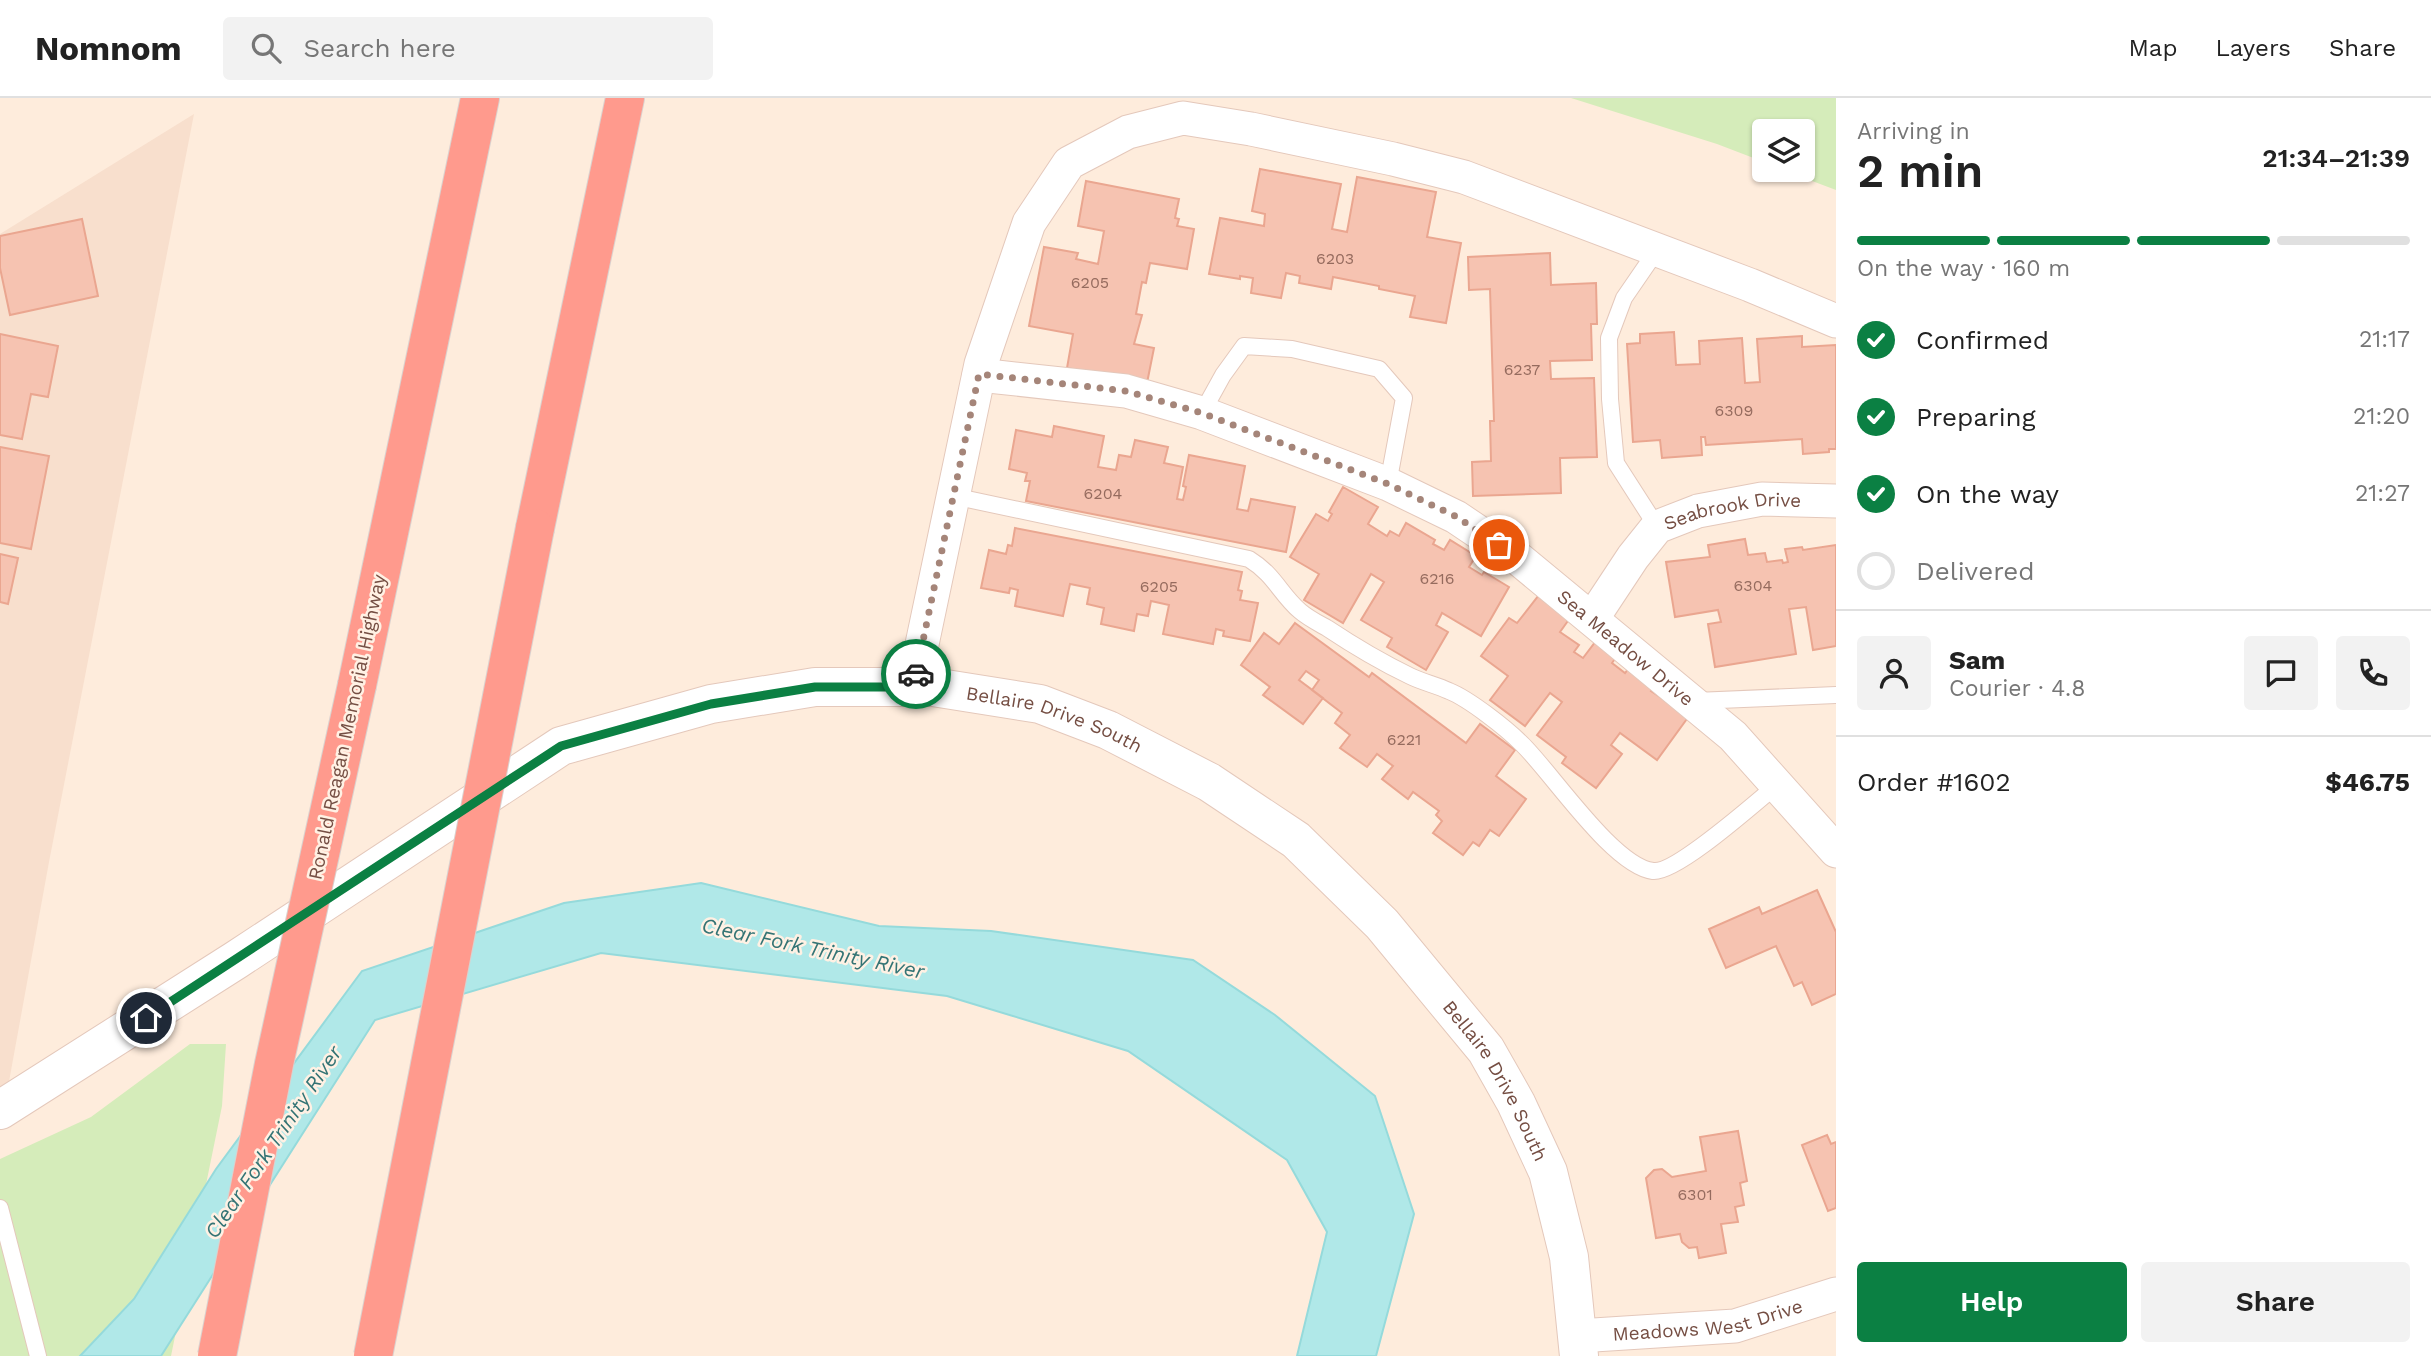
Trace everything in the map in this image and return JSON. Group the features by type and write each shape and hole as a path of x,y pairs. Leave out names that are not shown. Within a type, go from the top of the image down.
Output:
{"highway":[{"name":"Ronald Reagan Memorial Highway","path":"217,1356 274,1064 357,685 480,98"},
{"path":"373,1356 535,528 625,98"}],"street":[{"path":"913,687 979,374 1029,223 1069,163 1128,132 1183,118 1393,159 1464,177 1836,321"},
{"name":"Sea Meadow Drive","path":"979,374 1126,391 1202,413 1388,484 1457,517 1520,560 1734,736 1836,851"},
{"name":"Seabrook Drive","path":"1592,619 1633,557 1657,527 1698,511 1762,499 1836,500"},
{"name":"Bellaire Drive South","path":"0,1110 225,967 561,746 711,704 802,689 933,687 1040,705 1108,730 1209,782 1296,840 1382,924 1486,1050 1516,1103 1548,1172 1569,1257 1578,1346"},
{"name":"Meadows West Drive","path":"1578,1346 1735,1326 1836,1294"}],"lane":[{"path":"1657,250 1624,298 1609,338 1610,399 1616,463 1657,527"},
{"path":"1202,413 1223,375 1244,346 1292,349 1379,369 1404,398 1388,484"},
{"path":"953,496 1249,559 1265,569 1300,610 1359,649 1412,677 1452,692 1499,724 1523,744 1575,807 1625,858 1639,867 1654,872 1665,871 1683,860 1777,785"},
{"path":"1692,701 1836,695"},
{"path":"0,1208 38,1356"}],"shaded area":[{"path":"194,114 49,862 0,1131 0,234"}],"green space":[{"path":"1571,98 1836,98 1836,190 1815,182 1815,119 1752,119 1752,157"},
{"path":"190,1044 226,1044 222,1106 171,1356 0,1356 0,1159 91,1117"}],"water":[{"name":"Clear Fork Trinity River","path":"701,883 879,926 991,931 1193,960 1275,1015 1375,1096 1414,1214 1376,1356 1297,1356 1327,1232 1287,1160 1128,1051 947,996 601,953 375,1020 161,1356 80,1356 134,1299 216,1169 362,971 564,903"}],"building":[{"path":"1260,169 1341,184 1332,229 1347,232 1357,177 1436,192 1427,237 1461,243 1446,323 1410,317 1415,296 1379,289 1379,286 1333,277 1331,289 1299,283 1300,276 1286,273 1281,298 1251,293 1253,278 1240,276 1240,279 1209,274 1220,218 1264,226 1265,214 1252,211"},
{"path":"1086,181 1179,199 1175,218 1179,219 1177,226 1194,229 1187,269 1150,263 1146,283 1142,282 1136,314 1142,315 1134,344 1154,348 1147,383 1067,368 1073,334 1029,326 1044,247 1078,253 1076,259 1098,264 1104,231 1078,226"},
{"path":"82,219 98,296 10,315 0,268 0,236"},
{"path":"1550,253 1551,285 1596,283 1597,324 1591,324 1592,360 1550,361 1551,379 1594,378 1597,457 1560,458 1561,493 1473,496 1472,462 1491,461 1490,421 1494,421 1490,289 1469,290 1468,257"},
{"path":"1674,332 1676,365 1700,364 1699,341 1742,338 1745,383 1760,382 1757,339 1802,336 1802,347 1836,345 1836,449 1803,454 1802,439 1706,445 1705,437 1701,437 1702,455 1662,458 1660,440 1633,442 1627,344 1640,343 1640,334"},
{"path":"0,334 58,346 48,397 31,394 22,439 0,435"},
{"path":"1054,426 1104,436 1098,467 1116,470 1119,455 1131,457 1135,440 1168,447 1164,463 1183,467 1177,499 1183,500 1189,455 1245,466 1237,509 1248,511 1251,499 1295,507 1286,552 1026,501 1030,481 1025,481 1027,473 1009,469 1016,430 1052,437"},
{"path":"0,447 49,456 31,549 0,543"},
{"path":"1343,487 1378,507 1368,524 1387,536 1390,531 1399,536 1406,523 1435,540 1433,544 1444,550 1450,540 1476,556 1469,567 1482,575 1484,572 1509,587 1481,636 1442,613 1436,625 1448,632 1426,670 1387,647 1392,638 1361,620 1384,582 1371,574 1343,623 1304,600 1319,574 1290,557 1316,514 1328,521 1332,514 1329,512"},
{"path":"1015,528 1242,572 1238,590 1242,591 1240,600 1258,603 1250,641 1223,636 1224,631 1216,629 1213,644 1163,634 1169,605 1151,601 1148,616 1137,614 1134,631 1101,624 1104,608 1087,604 1090,588 1070,584 1063,616 1015,606 1018,590 1010,588 1009,593 981,588 989,550 1006,554 1008,545 1012,546"},
{"path":"1745,539 1748,555 1765,553 1767,562 1788,562 1785,549 1802,547 1803,550 1836,545 1836,646 1813,650 1806,607 1789,609 1796,654 1715,667 1708,624 1721,622 1718,610 1675,617 1666,562 1710,557 1708,545"},
{"path":"0,554 18,558 8,604 0,602"},
{"path":"1539,595 1570,618 1560,632 1579,645 1574,652 1583,658 1596,641 1617,656 1612,663 1625,673 1632,664 1657,682 1651,691 1689,716 1657,760 1620,733 1611,745 1622,754 1596,788 1562,763 1566,757 1537,735 1562,702 1550,693 1525,726 1490,700 1508,676 1481,656 1509,618 1517,623"},
{"path":"1295,623 1369,677 1372,673 1466,743 1480,724 1515,750 1496,776 1526,799 1499,836 1490,830 1479,846 1473,842 1463,855 1433,833 1442,821 1436,815 1439,811 1413,792 1408,799 1382,779 1393,766 1377,754 1367,767 1340,748 1350,735 1335,723 1342,713 1323,698 1303,724 1263,695 1270,687 1241,665 1264,633 1279,644","holes":["1306,671 1319,680 1312,690 1299,680"]},
{"path":"1817,890 1836,932 1836,994 1812,1005 1802,982 1794,986 1776,946 1726,968 1709,929 1759,907 1762,914"},
{"path":"1738,1131 1747,1181 1740,1183 1744,1205 1735,1207 1738,1222 1721,1224 1726,1253 1699,1258 1697,1247 1689,1248 1682,1242 1680,1234 1656,1238 1646,1178 1654,1170 1662,1169 1672,1177 1706,1171 1700,1137"},
{"path":"1827,1135 1831,1144 1836,1142 1836,1208 1828,1211 1802,1145"}],"way so far":[{"path":"916,674 979,374 1126,391 1202,413 1388,484 1457,517 1499,545"}],"route":[{"path":"146,1018 561,746 711,704 815,687 913,687 916,674"}]}
